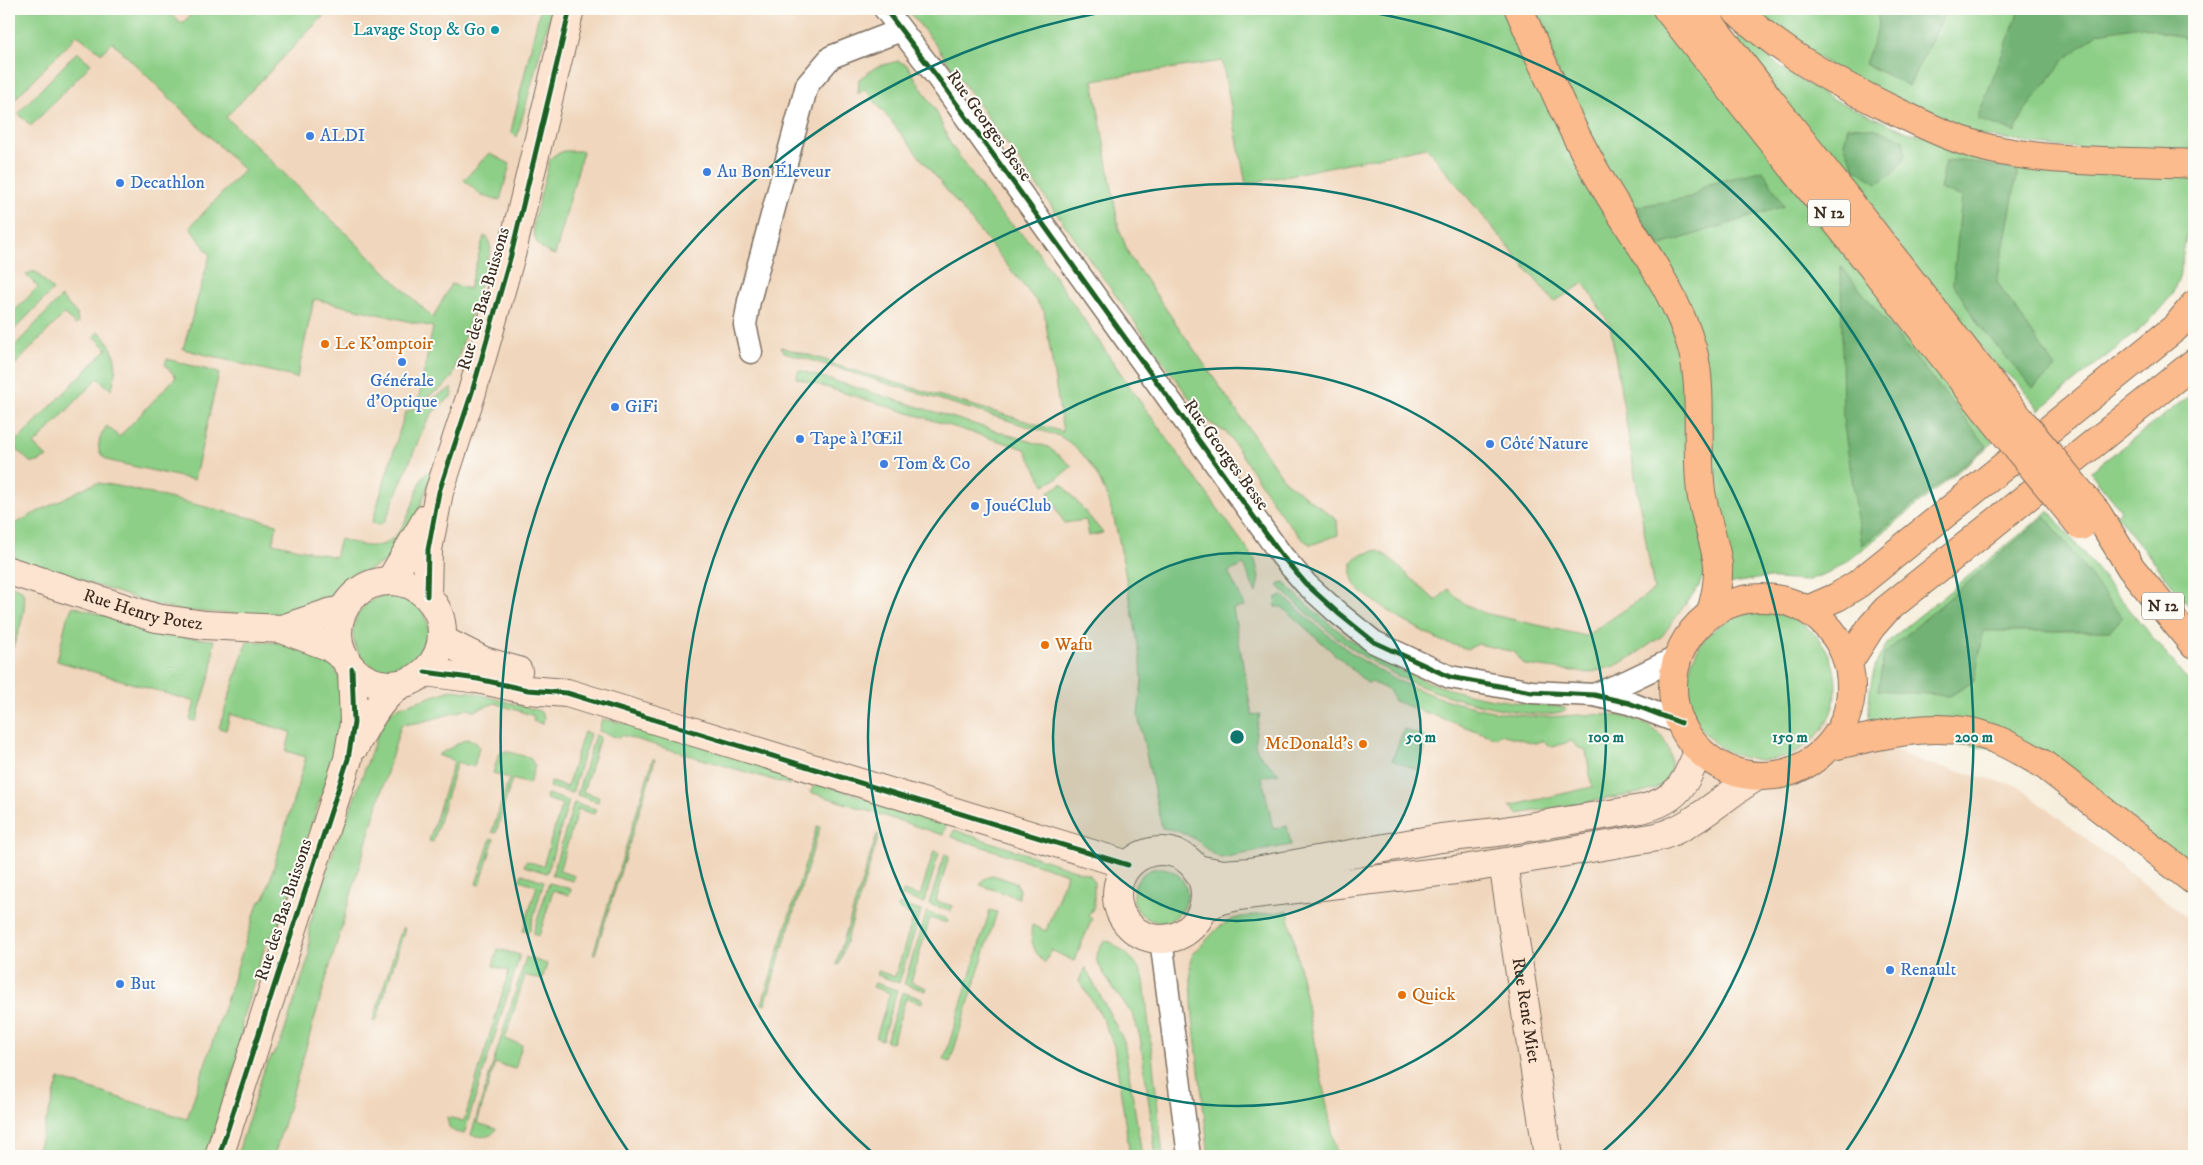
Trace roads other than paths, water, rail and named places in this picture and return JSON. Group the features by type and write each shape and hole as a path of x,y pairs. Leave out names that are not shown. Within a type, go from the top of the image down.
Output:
{"main road":[{"path":"1519,9 1581,146 1665,287 1679,313 1693,350 1697,391 1698,465 1701,493 1718,566 1718,580 1711,613"},
{"name":"N 12","path":"1667,9 2194,645"},
{"name":"N 12","path":"1699,9 1993,402"},
{"path":"1735,9 1765,36 1825,75 1898,113 1959,140 2000,151 2050,158 2194,164"},
{"path":"1807,610 1858,584 2182,322 2194,304"},
{"path":"1848,663 1868,631 1886,610 2194,363"},
{"path":"1758,598 1791,603 1807,610 1832,632 1848,663 1851,681 1850,699 1839,733 1814,760 1778,775 1758,776 1726,769 1699,750 1681,723 1676,710 1673,683 1678,657 1686,640 1711,613 1726,605 1742,600 1758,598"},
{"path":"1828,747 1886,734 1916,730 1967,732 1993,738 2017,748 2043,764 2194,881"}],"street":[{"name":"Rue des Bas Buissons","path":"427,596 428,550 439,492 472,392 511,254 570,9"},
{"name":"Rue Georges Besse","path":"885,9 938,78 1282,556 1306,584 1338,613 1374,642 1450,677 1532,692 1594,695 1629,703 1681,723"},
{"path":"751,352 745,325 749,301 807,85 831,57 901,30"},
{"name":"Rue des Bas Buissons","path":"390,581 420,530 439,492"},
{"name":"Rue Henry Potez","path":"9,571 156,618 205,626 282,629 328,646 349,664"},
{"path":"413,678 436,658 442,640 440,616 427,596 410,584 390,581 376,582 363,588 343,610 338,626 338,634 339,642 349,664 362,677 374,683 387,685 413,678 478,679 528,690 567,693 1128,865"},
{"name":"Rue Henry Potez","path":"282,629 329,612 343,610"},
{"path":"442,640 484,661 541,678 567,693"},
{"name":"Rue Georges Besse","path":"1594,695 1678,657"},
{"name":"Rue des Bas Buissons","path":"219,1156 348,759 354,723 349,664"},
{"name":"Rue des Bas Buissons","path":"348,759 376,708 388,693 413,678"},
{"path":"1196,869 1223,874 1250,872 1441,838 1498,832 1641,809 1664,802 1673,796 1687,778 1699,750"},
{"path":"1203,909 1220,900 1238,896 1408,877 1503,863 1667,834 1688,824 1739,787 1758,776"},
{"path":"1162,851 1180,856 1196,869 1204,888 1203,909 1198,919 1184,932 1174,937 1150,938 1133,930 1119,910 1117,889 1121,876 1128,865 1143,854 1162,851"},
{"name":"Rue René Miet","path":"1503,863 1548,1156"},
{"path":"1161,939 1189,1156"}],"place":[{"name":"Lavage Stop & Go","path":"495,30"},
{"name":"ALDI","path":"310,136"},
{"name":"Au Bon Éleveur","path":"707,172"},
{"name":"Decathlon","path":"120,183"},
{"name":"Le K'omptoir","path":"325,344"},
{"name":"Générale d'Optique","path":"402,362"},
{"name":"GiFi","path":"615,407"},
{"name":"Tape à l'Œil","path":"800,439"},
{"name":"Côté Nature","path":"1490,444"},
{"name":"Tom & Co","path":"884,464"},
{"name":"JouéClub","path":"975,506"},
{"name":"Wafu","path":"1045,645"},
{"name":"McDonald's","path":"1363,744"},
{"name":"Renault","path":"1890,970"},
{"name":"But","path":"120,984"},
{"name":"Quick","path":"1402,995"}]}
